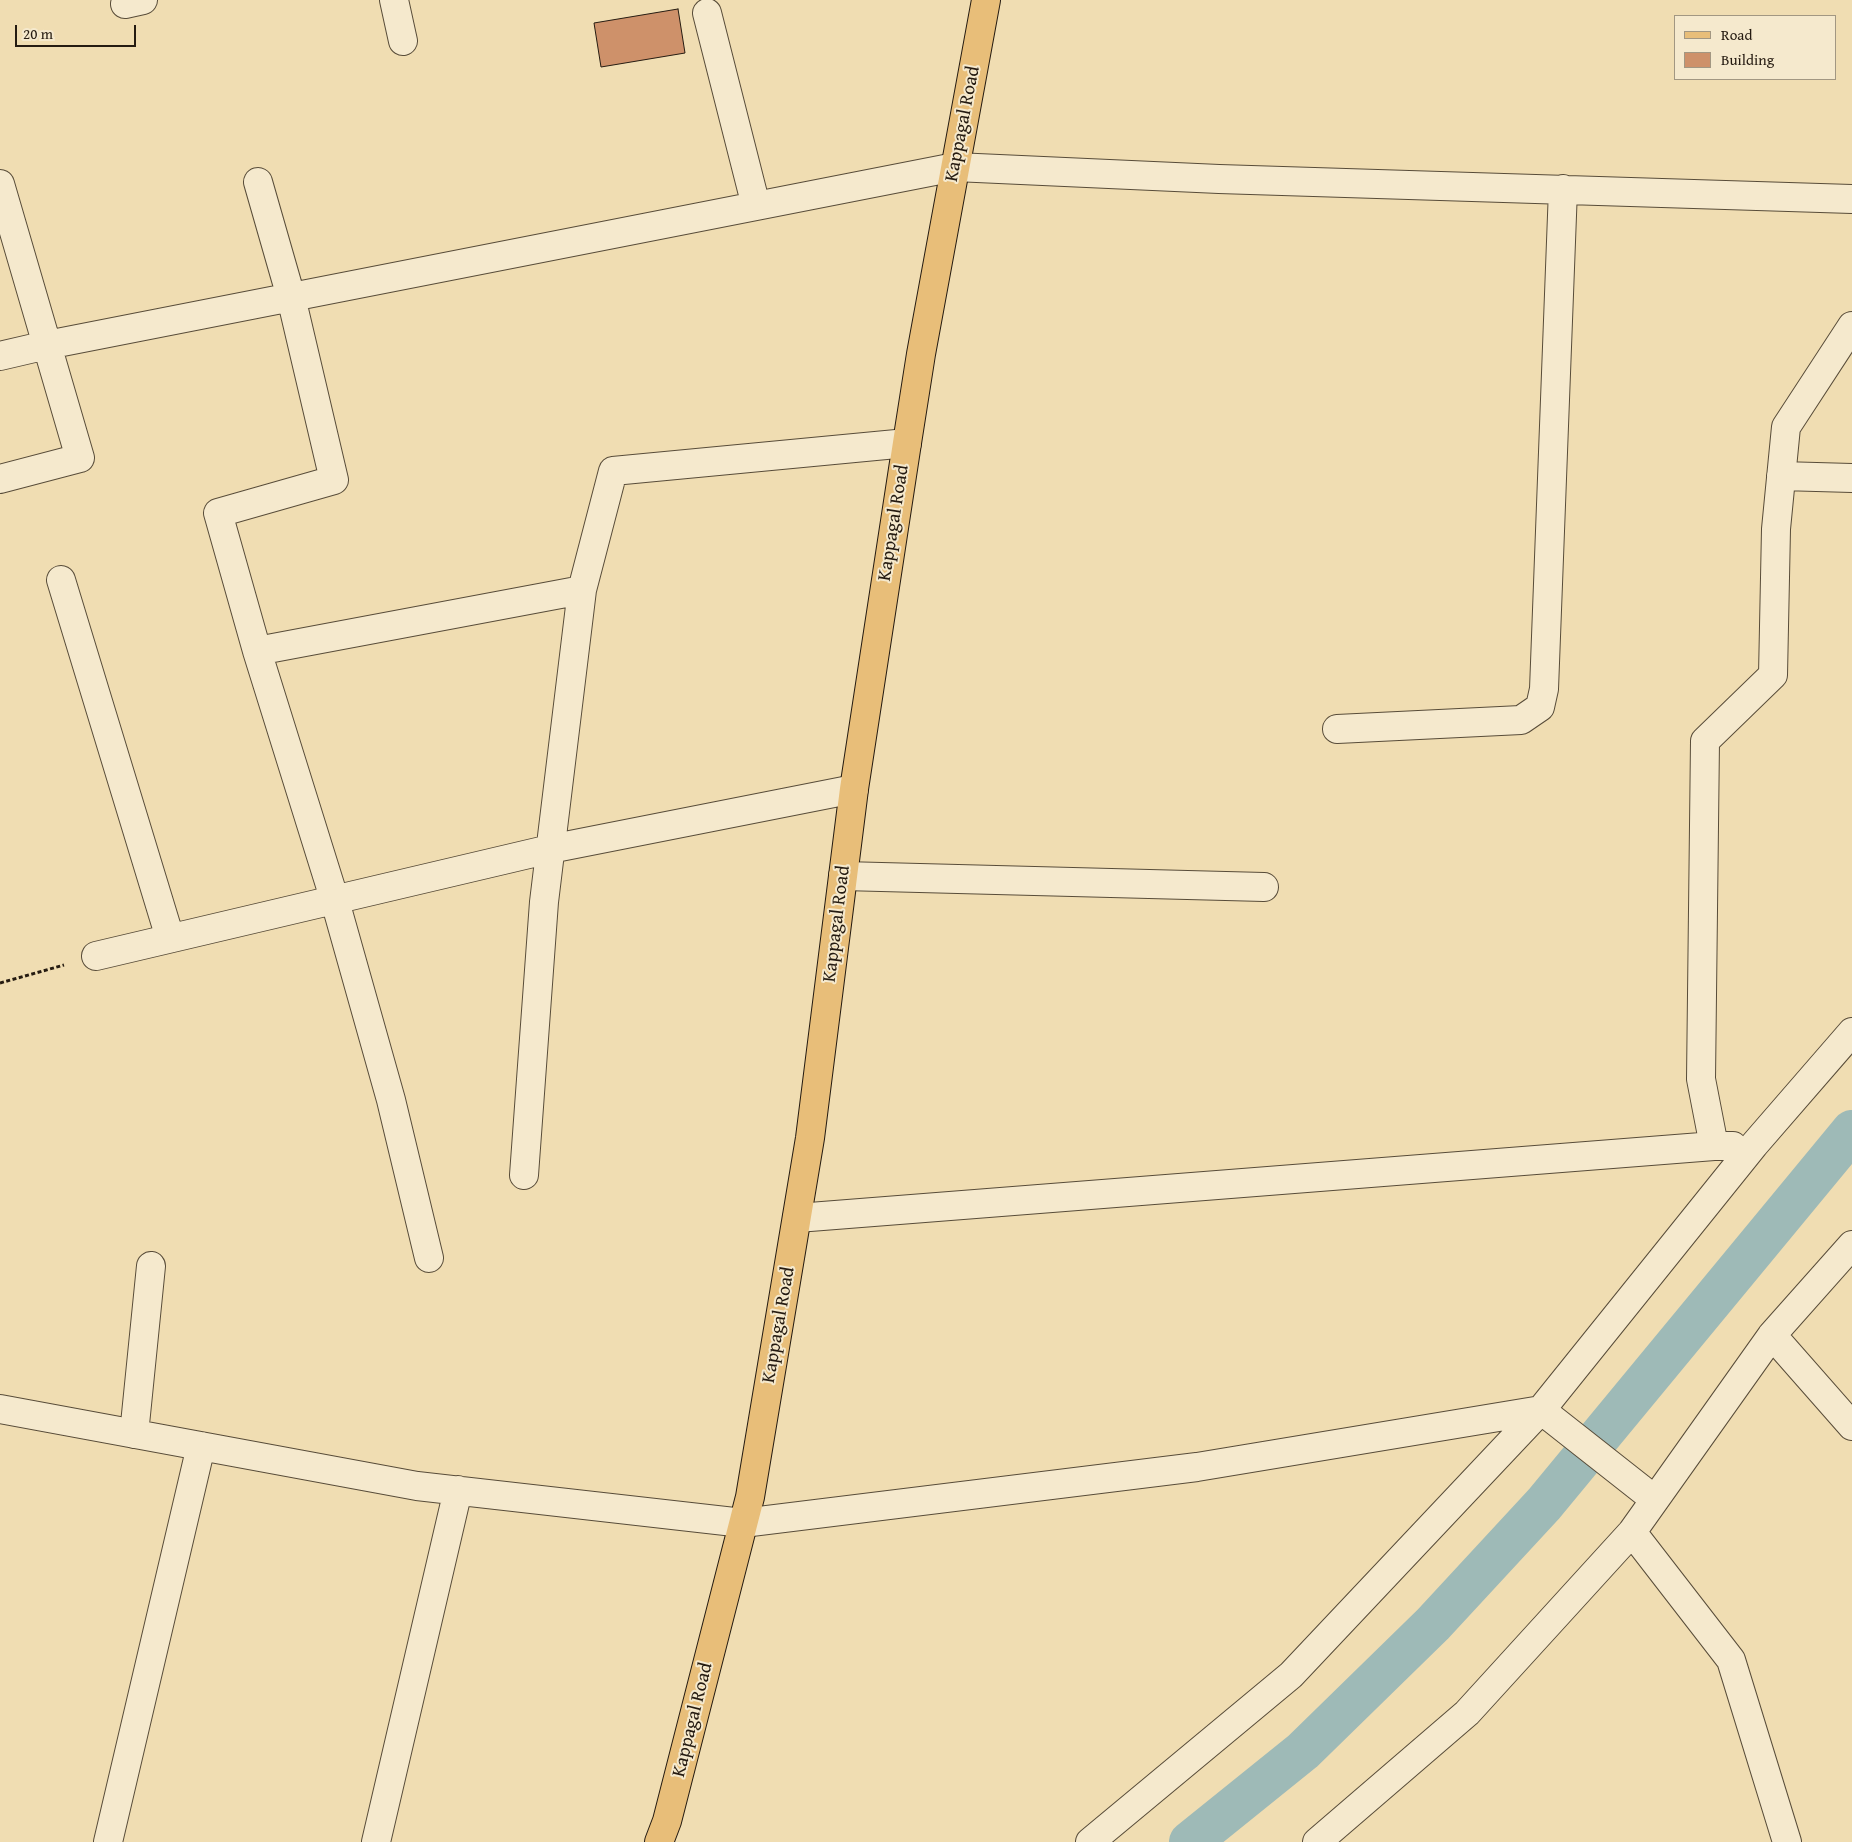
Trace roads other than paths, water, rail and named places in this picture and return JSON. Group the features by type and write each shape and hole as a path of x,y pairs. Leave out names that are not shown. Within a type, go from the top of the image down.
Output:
{"main road":[{"name":"Kappagal Road","path":"659,1842 667,1820 750,1497 810,1138 854,789 921,354 986,0"}],"street":[{"path":"394,0 403,41"},
{"path":"707,13 756,206"},
{"path":"0,356 47,345 955,167 1220,179 1852,199"},
{"path":"258,182 291,297 334,480 218,513 257,651 335,901 391,1100 429,1258"},
{"path":"0,184 80,458 0,480"},
{"path":"1338,728 1521,720 1540,707 1544,689 1562,190"},
{"path":"1714,1146 1701,1079 1705,741 1773,675 1776,529 1786,426 1852,326"},
{"path":"524,1175 544,902 582,590 613,471 907,443"},
{"path":"1781,476 1852,478"},
{"path":"61,580 170,938"},
{"path":"257,651 582,590"},
{"path":"96,956 550,849 854,789"},
{"path":"843,876 1264,887"},
{"path":"1090,1842 1291,1675 1541,1410 1754,1145 1852,1032"},
{"path":"797,1218 1714,1146 1754,1145"},
{"path":"1317,1842 1467,1713 1632,1532 1772,1335 1852,1245"},
{"path":"134,1434 151,1266"},
{"path":"1772,1335 1852,1426"},
{"path":"0,1409 417,1486 743,1523 1197,1467 1541,1410 1654,1500"},
{"path":"108,1842 201,1446"},
{"path":"376,1842 458,1490"},
{"path":"1632,1532 1731,1660 1787,1842"}],"waterway":[{"path":"1190,1842 1303,1751 1433,1624 1544,1504 1852,1131"}]}
